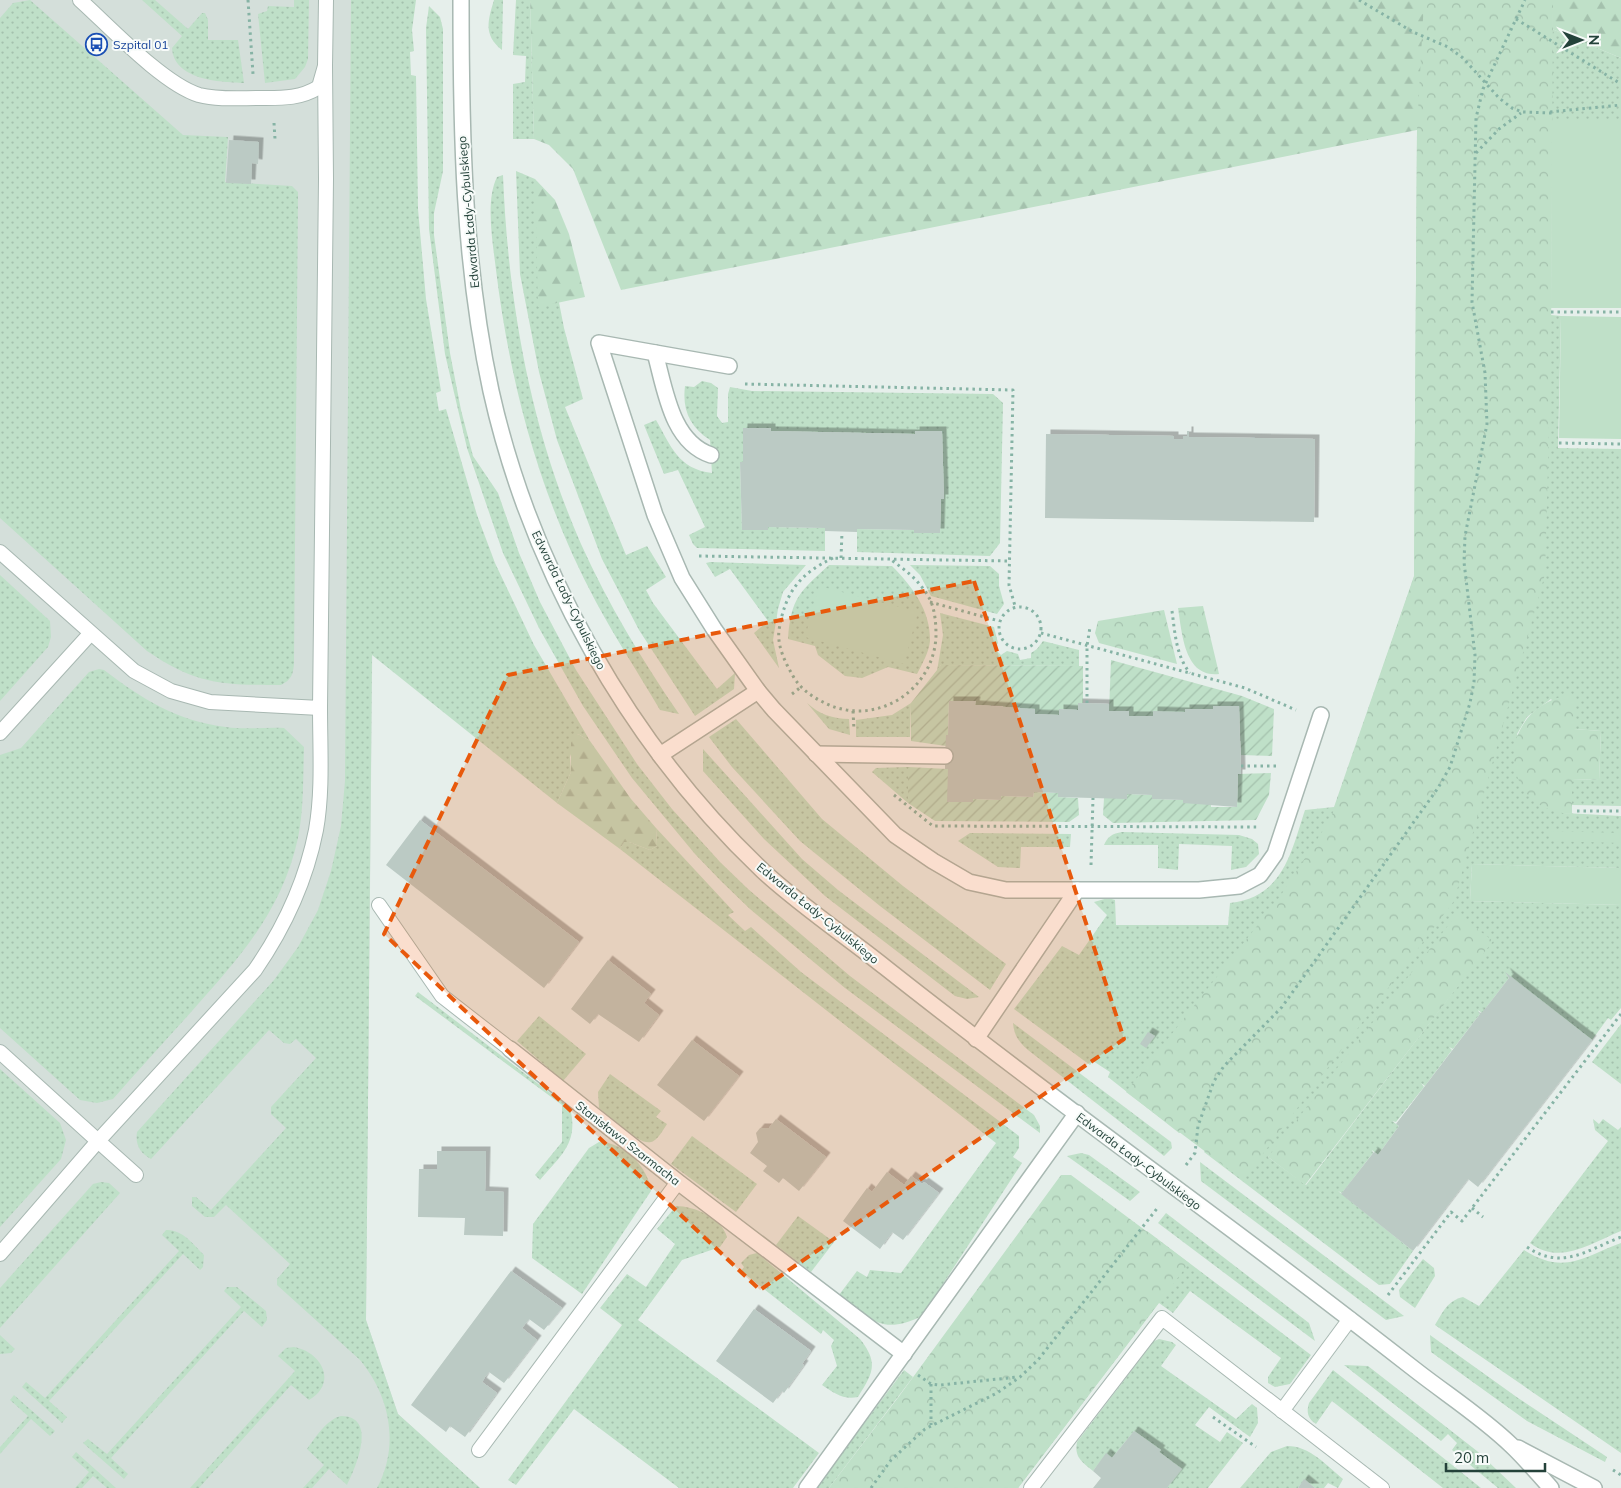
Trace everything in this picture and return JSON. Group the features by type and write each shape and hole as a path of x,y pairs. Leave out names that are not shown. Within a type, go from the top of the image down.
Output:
{"street":[{"name":"Edwarda Łady-Cybulskiego","path":"461,0 462,131 467,227 478,319 503,437 528,514 573,614 606,678 660,755 702,806 765,872 976,1039 1350,1319 1510,1444 1551,1488"},
{"path":"729,366 599,343 654,515 682,578 714,629 758,691 816,754 895,835 933,861 970,882 1006,890 1209,889 1239,886 1260,875 1275,854 1320,718"},
{"path":"655,353 671,410 685,438 695,448 711,456"},
{"path":"660,755 758,691"},
{"path":"816,754 945,756"},
{"path":"976,1039 1084,890"},
{"name":"Stanisława Szarmacha","path":"510,1049 902,1358"},
{"path":"807,1488 1077,1114"},
{"name":"Edwarda Łady-Cybulskiego","path":"1510,1444 1594,1488"}],"lane":[{"path":"80,0 175,84 197,94 212,98 292,98 307,95 319,87 325,66"},
{"path":"0,1254 98,1141 255,970 275,941 291,908 307,866 316,829 320,781 326,0"},
{"path":"0,552 134,672 171,692 210,702 320,708"},
{"path":"0,732 90,634"},
{"name":"Stanisława Szarmacha","path":"379,905 442,996 510,1049"},
{"path":"0,1052 136,1175"},
{"path":"479,1450 678,1182"},
{"path":"1031,1488 1162,1318 1382,1488"},
{"path":"1282,1411 1350,1319"}],"path":[{"path":"1360,0 1413,32 1448,47 1463,58 1499,98 1512,108 1522,112 1552,113"},
{"path":"1185,1167 1195,1153 1198,1126 1214,1081 1224,1066 1282,1007 1438,788 1450,767 1470,703 1476,655 1464,562 1465,536 1487,424 1485,373 1472,302 1476,118 1486,83 1525,0"},
{"path":"1516,19 1621,84"},
{"path":"1544,113 1621,105"},
{"path":"1475,154 1499,129 1522,112"},
{"path":"1551,312 1621,312"},
{"path":"739,383 1013,390 1009,585 1015,606"},
{"path":"1559,443 1621,444"},
{"path":"841,558 842,532"},
{"path":"697,556 1009,561"},
{"path":"833,558 815,566 795,585 783,608 779,634 783,659 796,682 815,699 838,709 863,712 888,706 910,693 926,673 935,649 936,622 930,602 913,576 890,559"},
{"path":"930,602 999,621"},
{"path":"1015,606 1030,608 1040,619 1041,634 1033,645 1020,649 1007,645 999,634 999,621 1008,609 1015,606"},
{"path":"1172,611 1179,654 1183,664 1190,673"},
{"path":"1087,703 1087,646 1090,627"},
{"path":"1041,634 1245,688 1320,718"},
{"path":"853,711 854,735"},
{"path":"1241,766 1282,766 1280,772"},
{"path":"893,794 933,826 1257,827 1261,819"},
{"path":"1084,890 1092,827 1093,798"},
{"path":"1577,810 1621,811"},
{"path":"1388,1295 1451,1212 1462,1221 1621,1014"},
{"path":"871,1488 891,1460 909,1442 931,1425 997,1392 1020,1377 1038,1360 1158,1207"},
{"path":"1472,1208 1483,1217"},
{"path":"1527,1247 1537,1254 1559,1260 1573,1258 1621,1237"},
{"path":"902,1358 931,1384 1020,1377"},
{"path":"931,1384 931,1425"},
{"path":"1213,1417 1256,1447"}],"highlighted area":[{"path":"974,581 1124,1039 760,1290 384,934 508,675"}],"shaded area":[{"path":"0,0 351,0 351,141 377,142 366,1320 398,1414 480,1488 0,1488"}],"green space":[{"path":"30,0 183,135 228,137 225,182 292,186 298,192 294,664 291,677 281,685 211,681 181,671 165,662 147,651 0,518 0,18 13,3"},
{"path":"142,0 155,0 188,29 202,13 205,13 208,20 208,40 238,40 244,83 222,82 199,77 181,67 175,59 172,48 182,36"},
{"path":"294,0 309,0 308,59 305,67 295,79 265,83 258,14 267,11 268,6 294,7"},
{"path":"351,0 416,0 412,30 414,51 410,52 411,75 416,76 418,209 426,299 441,391 436,393 439,411 446,409 477,515 495,563 534,645 590,741 578,734 570,757 571,772 557,803 372,655 366,1320 398,1414 480,1488 377,1488 384,1472 390,1438 385,1405 379,1389 370,1374 360,1360 277,1285 277,1279 290,1264 226,1205 214,1217 205,1217 192,1206 192,1197 196,1197 211,1210 286,1128 271,1114 271,1107 316,1058 296,1039 290,1044 284,1043 269,1030 151,1159 141,1151 137,1141 137,1132 274,980 298,947 318,910 331,871 341,826 345,781"},
{"path":"494,0 503,0 502,50 492,39 489,27"},
{"path":"516,0 530,0 534,139 513,139 513,84 525,82 526,56 513,55"},
{"path":"530,0 1513,0 1463,124 1417,130 621,290 573,169 549,145 534,139"},
{"path":"1424,0 1553,0 1551,349 1545,574 1454,901 1243,1180 1126,1092 1279,898 1331,818 1414,577 1417,130"},
{"path":"1540,0 1553,0 1552,29 1621,58 1621,121 1552,121 1551,315 1561,316 1558,448 1621,449 1621,806 1572,805 1572,779 1599,780 1601,731 1574,729 1551,699 1527,717 1517,734 1564,813 1621,816 1621,868 1472,864 1470,901 1621,905 1621,1008 1611,1020 1608,1018 1592,1040 1506,974 1509,978 1482,1013 1478,1010 1480,1014 1453,1049 1449,1047 1452,1050 1425,1086 1421,1083 1424,1087 1396,1122 1392,1121 1399,1126 1378,1155 1372,1150 1373,1153 1342,1193 1338,1191 1413,1251 1390,1284 1379,1285 1204,1152 1333,961","holes":["1492,941 1306,1185 1268,1157"]},
{"path":"1553,0 1621,0 1621,58 1552,29"},
{"path":"429,6 440,17 443,29 443,171 434,213 434,235 450,353 461,410 473,456 498,493 519,553 540,602 576,670 637,764 672,809 720,862 748,889 850,976 1034,1115 1040,1126 1040,1133 845,988 750,909 721,881 695,854 632,778 583,706 539,628 503,553 467,448 445,354 429,229 426,28"},
{"path":"1552,121 1621,121 1621,308 1551,308"},
{"path":"1417,130 1452,562 1187,1132 1179,1133 1108,1077 1110,1072 1093,1061 1090,1065 1014,1009 1062,946 1079,955 1107,915 1094,902 1108,898 1115,900 1116,925 1228,925 1230,903 1248,899 1262,892 1282,870 1295,842 1305,810 1334,807 1414,576"},
{"path":"516,171 535,179 564,328 583,399 565,407 626,555 647,546 666,577 646,590 653,603 717,689 735,673 734,689 695,716 639,630 602,559 557,440 539,372 520,274"},
{"path":"503,175 510,270 516,317 535,409 548,455 563,500 581,544 614,610 679,714 660,710 611,629 576,563 544,482 519,399 502,313 496,270 491,223 491,198 497,177"},
{"path":"535,179 555,200 569,234 585,297 538,307"},
{"path":"1561,316 1621,317 1621,439 1559,438"},
{"path":"702,381 711,383 718,388 717,416 722,423 728,422 728,394 730,387 752,391 993,394 1003,403 1000,543 990,556 857,552 857,529 914,530 914,533 940,533 941,499 944,499 942,431 915,431 915,434 771,431 770,428 744,428 743,462 740,462 742,530 768,530 768,527 825,528 825,551 697,548 689,535 705,527 678,470 664,474 644,425 656,420 671,447 683,461 700,471 712,473 710,440 693,424 686,410 684,395 685,386 694,387"},
{"path":"706,563 806,565 783,592 778,609 773,640 779,668 754,633 768,621 730,569 715,577"},
{"path":"829,565 892,566 907,582 924,609 929,630 930,641 928,649 917,674 888,667 862,678 845,676 818,655 815,646 788,639 789,625 799,596"},
{"path":"910,565 990,566 999,574 999,586 1004,604 997,614 931,596 920,575"},
{"path":"0,575 50,621 51,637 48,647 0,701"},
{"path":"819,586 918,612 904,664 805,637"},
{"path":"1203,606 1219,674 1207,673 1198,669 1187,651 1181,629 1178,608"},
{"path":"1164,610 1177,664 1099,643 1095,633 1098,621"},
{"path":"940,613 994,627 998,643 995,649 1001,655 1007,651 1018,654 1020,660 1031,658 1031,653 1043,641 1079,650 1079,666 941,665 937,671 943,635"},
{"path":"1111,660 1242,696 1274,709 1272,756 1241,755 1239,706 1213,706 1213,709 1185,709 1185,712 1153,716 1129,716 1128,711 1109,711"},
{"path":"941,665 1083,666 1083,703 1078,703 1078,710 1060,709 1059,715 1035,714 1003,709 1003,706 975,705 975,701 949,701 946,746 911,741 911,703"},
{"path":"99,669 104,670 146,699 176,714 192,720 226,727 284,728 304,747 302,804 298,838 291,864 270,911 257,932 227,971 113,1099 97,1103 80,1100 0,1028 0,755 21,748 89,672"},
{"path":"1574,695 1574,729 1601,731 1599,780 1572,779 1572,814 1547,809 1529,796 1518,779 1514,759 1517,738 1527,719 1544,704"},
{"path":"807,703 826,715 849,719 850,735 829,729"},
{"path":"911,703 910,737 856,737 856,720 892,715"},
{"path":"736,719 822,819 903,886 1006,964 990,990 880,906 800,841 732,767 709,737"},
{"path":"578,734 590,741 631,799 656,828 657,846 650,850 624,842 620,849 557,803 571,772 571,743"},
{"path":"703,749 802,859 838,890 979,997 967,999 955,996 825,896 764,839 703,771"},
{"path":"908,767 908,803 872,772 876,768"},
{"path":"908,767 948,769 948,802 973,802 973,799 1001,800 1001,796 1033,797 1034,792 1058,793 1058,797 1078,798 1079,815 1069,822 935,821 908,803"},
{"path":"1271,773 1269,795 1256,820 1113,823 1103,815 1104,798 1127,794 1152,795 1152,799 1211,803 1211,807 1237,807 1238,774"},
{"path":"656,828 734,912 728,915 745,931 751,927 801,972 1019,1136 1019,1148 1013,1157 1022,1163 922,1316 896,1325 877,1322 839,1295 857,1271 867,1277 870,1270 901,1273 996,1143 620,849 624,842 650,850 657,846"},
{"path":"1551,831 1621,833 1621,843 1551,841"},
{"path":"1122,832 1239,835 1252,839 1258,844 1259,854 1246,867 1231,870 1232,846 1179,844 1178,870 1158,868 1158,845 1104,845 1111,836"},
{"path":"970,833 1071,834 1070,847 1021,847 1020,868 998,867 958,841"},
{"path":"1472,864 1621,868 1621,905 1470,901"},
{"path":"1457,914 1493,941 1305,1185 1268,1157"},
{"path":"418,992 570,1108 572,1130 570,1140 561,1155 540,1180 535,1175 562,1142 562,1105 415,996"},
{"path":"539,1016 586,1054 563,1081 517,1041"},
{"path":"1013,1023 1171,1142 1172,1148 1164,1156 1028,1050 1014,1032"},
{"path":"1621,1024 1621,1084 1592,1062"},
{"path":"0,1069 60,1123 66,1140 61,1159 0,1227"},
{"path":"610,1074 661,1111 656,1117 667,1124 654,1141 646,1142 639,1140 599,1108 598,1092"},
{"path":"1593,1119 1599,1124 1603,1119 1618,1130 1621,1127 1621,1231 1576,1250 1553,1253 1541,1250 1530,1243 1608,1141 1595,1130"},
{"path":"692,1136 757,1184 736,1212 671,1164"},
{"path":"599,1142 617,1146 626,1151 645,1173 651,1191 582,1294 532,1258 533,1224 589,1148"},
{"path":"1081,1153 1089,1155 1140,1192 1130,1201 1067,1156"},
{"path":"1200,1162 1404,1316 1386,1320 1201,1181"},
{"path":"1061,1175 1071,1175 1189,1263 1018,1488 829,1488 900,1395"},
{"path":"109,1183 120,1193 0,1328 0,1288 93,1184"},
{"path":"676,1206 691,1208 706,1214 719,1224 727,1237 720,1247 682,1260 638,1320 819,1453 793,1488 679,1488 574,1409 516,1485 508,1480 622,1325 600,1308 627,1274 646,1287 675,1244 657,1229"},
{"path":"1166,1213 1309,1323 1315,1341 1158,1223"},
{"path":"798,1216 834,1242 811,1272 776,1245"},
{"path":"166,1230 172,1230 182,1235 204,1255 203,1267 200,1270 183,1254 49,1401 67,1417 62,1423 22,1387 26,1382 45,1398 179,1251 162,1235"},
{"path":"1147,1231 1311,1355 1290,1384 1275,1387 1268,1383 1268,1377 1281,1358 1190,1291 1173,1313 1159,1303 1018,1488 882,1488"},
{"path":"1621,1243 1621,1453 1435,1325 1453,1301 1463,1297 1479,1306 1524,1250 1550,1262 1562,1263 1572,1262"},
{"path":"757,1253 860,1339 866,1347 872,1362 872,1368 858,1397 843,1397 822,1385 837,1366 831,1346 834,1340 823,1330 821,1334 741,1271 744,1267 741,1263 749,1255"},
{"path":"1423,1259 1434,1268 1435,1276 1415,1308 1400,1297 1399,1290"},
{"path":"227,1287 237,1287 266,1311 267,1320 262,1327 244,1311 111,1458 128,1474 124,1479 83,1443 88,1439 107,1454 241,1307 224,1291"},
{"path":"0,1335 15,1349 11,1353 0,1354"},
{"path":"1430,1335 1518,1398 1607,1457 1605,1462 1527,1421 1431,1352"},
{"path":"1159,1339 1176,1345 1161,1366 1236,1419 1252,1404 1257,1408 1258,1423 1250,1437 1209,1407 1195,1425 1220,1442 1227,1432 1243,1443 1208,1488 1167,1488 1181,1469 1159,1452 1160,1450 1134,1431 1112,1458 1106,1454 1093,1471 1082,1462 1077,1452 1077,1442 1154,1341"},
{"path":"294,1347 304,1350 319,1361 324,1377 323,1385 318,1393 309,1400 291,1385 199,1488 190,1488 295,1371 278,1356 286,1348"},
{"path":"1344,1365 1368,1366 1477,1451 1516,1488 1498,1488 1452,1450 1457,1443 1448,1434 1441,1441"},
{"path":"904,1370 913,1377 829,1488 816,1488"},
{"path":"1333,1370 1481,1488 1443,1488 1332,1401 1316,1424 1313,1422 1308,1415 1309,1403"},
{"path":"14,1395 55,1431 50,1436 31,1419 0,1454 0,1447 28,1416 10,1400"},
{"path":"341,1416 352,1418 359,1424 362,1433 359,1455 347,1485 329,1469 312,1488 303,1488 324,1465 307,1449 326,1425"},
{"path":"1287,1446 1303,1449 1324,1462 1343,1479 1338,1488 1328,1483 1324,1488 1315,1488 1304,1480 1298,1488 1240,1488 1271,1452"},
{"path":"76,1452 116,1488 107,1488 93,1476 82,1488 75,1488 89,1472 72,1457"}],"building":[{"path":"229,140 259,142 258,164 252,163 251,184 226,183"},
{"path":"743,428 771,428 771,431 915,434 915,431 942,431 944,499 941,499 940,533 914,533 914,530 857,529 857,532 825,531 825,528 768,527 768,530 742,530 740,462 743,462"},
{"path":"1187,431 1189,431 1189,437 1315,439 1314,522 1045,518 1046,434 1174,436 1174,439 1183,439 1183,436 1187,436"},
{"path":"949,701 976,701 975,705 1035,709 1035,714 1059,715 1059,709 1078,710 1078,703 1109,704 1109,711 1129,711 1129,716 1153,716 1153,711 1185,712 1185,709 1213,709 1213,706 1239,706 1241,774 1238,774 1237,807 1183,803 1183,800 1152,799 1152,795 1127,794 1127,799 1058,797 1058,793 1034,792 1033,797 1001,796 1001,800 973,799 973,802 947,802 948,769 945,769 945,756"},
{"path":"420,820 579,942 544,988 386,865"},
{"path":"608,960 651,994 644,1003 659,1015 639,1042 598,1014 590,1024 571,1009"},
{"path":"1505,972 1592,1040 1478,1187 1468,1179 1413,1251 1341,1194 1374,1152 1378,1155 1399,1126 1396,1124 1480,1014 1478,1012 1482,1013 1509,978"},
{"path":"1148,1032 1155,1036 1146,1048 1140,1044"},
{"path":"692,1040 739,1076 704,1121 657,1085"},
{"path":"776,1119 826,1157 799,1191 783,1178 779,1183 763,1171 767,1166 750,1153 758,1142 756,1133 760,1128 769,1128"},
{"path":"437,1151 486,1151 485,1191 504,1192 503,1236 464,1235 465,1218 418,1217 419,1169 437,1169"},
{"path":"887,1172 904,1185 911,1176 922,1184 924,1182 939,1193 903,1240 892,1232 880,1249 843,1221 867,1188 872,1192"},
{"path":"511,1271 562,1308 544,1330 529,1319 522,1328 537,1340 504,1383 489,1372 485,1377 482,1382 497,1393 465,1437 450,1426 446,1432 411,1405"},
{"path":"754,1309 811,1351 802,1364 804,1365 784,1393 782,1391 773,1403 716,1361"},
{"path":"1134,1431 1161,1450 1159,1452 1182,1469 1167,1488 1093,1488 1101,1478 1093,1471 1106,1453 1112,1458"},
{"path":"1304,1479 1315,1488 1298,1488"}],"place":[{"name":"Szpital 01","path":"97,44"}]}
